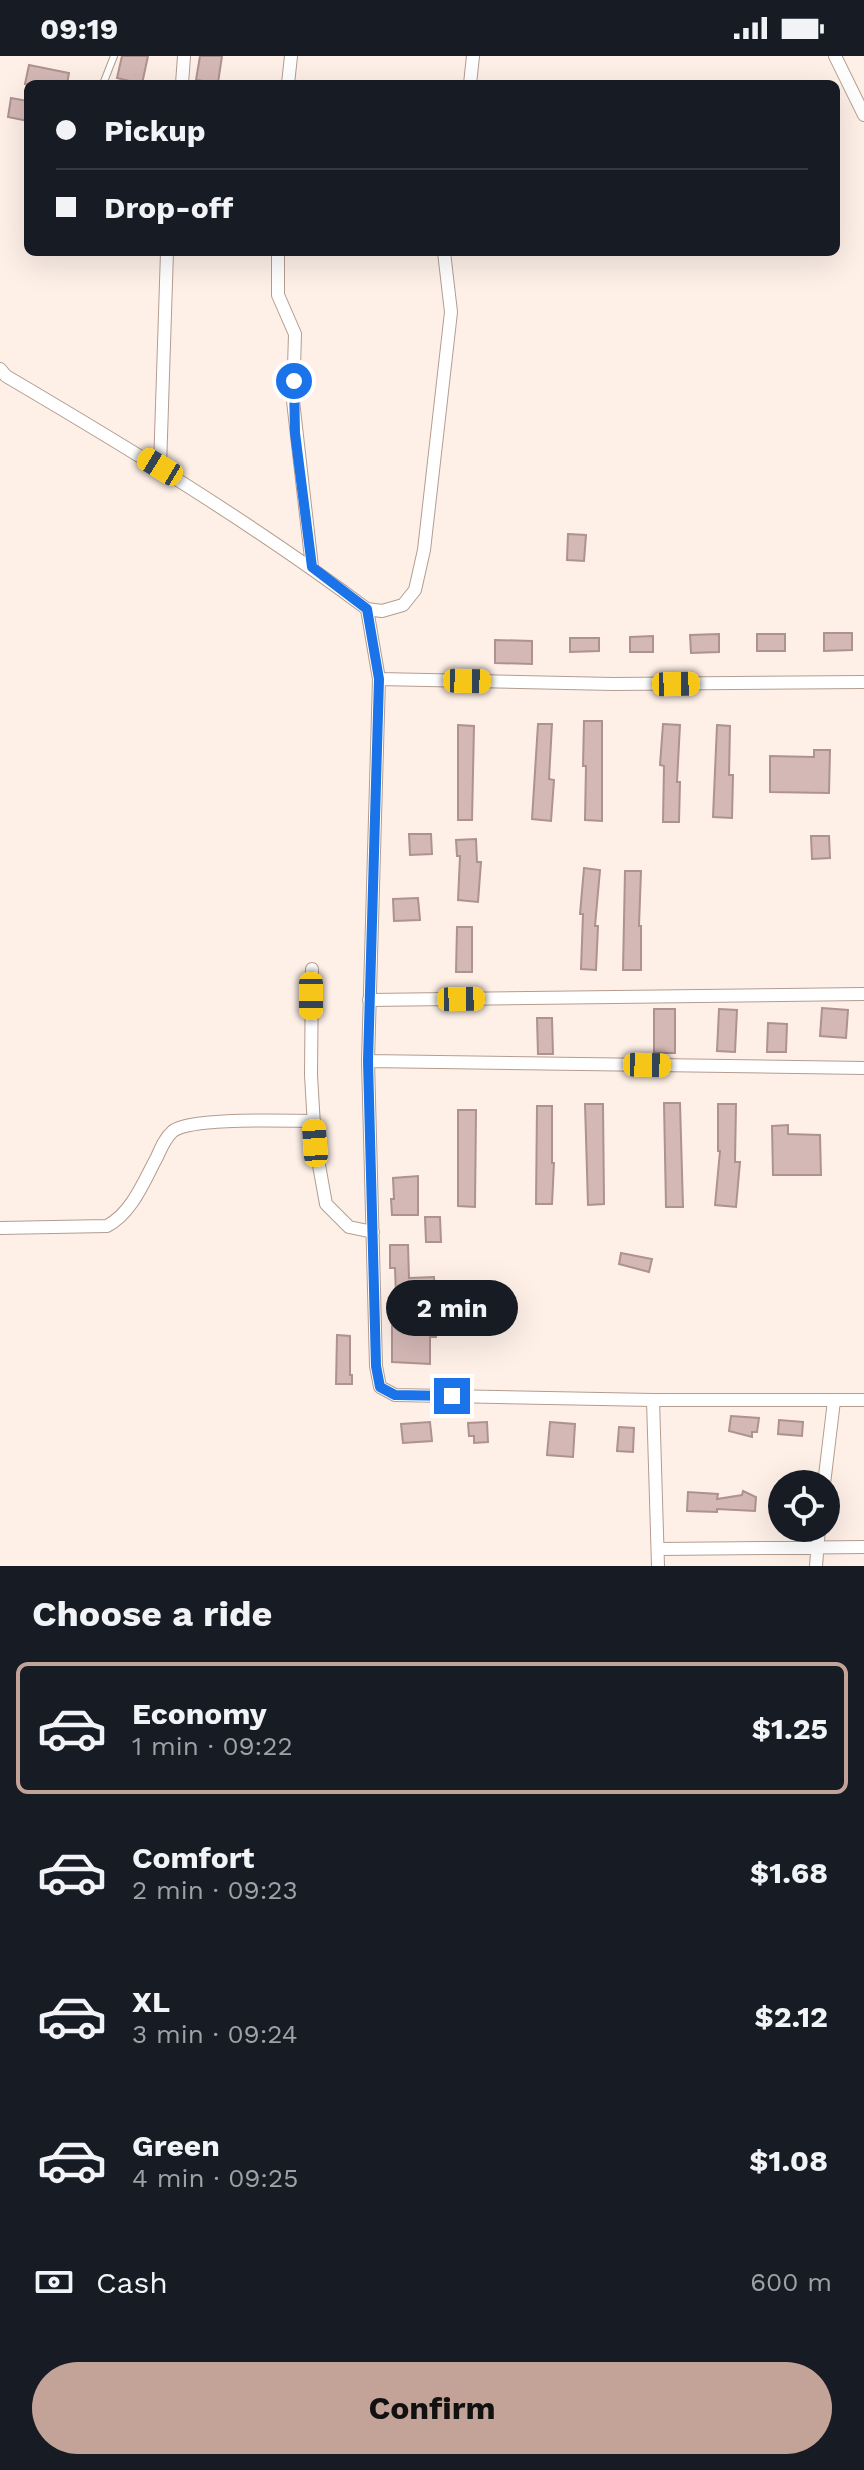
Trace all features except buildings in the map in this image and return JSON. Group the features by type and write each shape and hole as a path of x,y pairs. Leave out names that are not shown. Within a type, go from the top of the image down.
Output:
{"street":[{"path":"182,80 184,56"},
{"path":"288,80 291,56"},
{"path":"470,80 473,56"},
{"path":"835,56 864,115"},
{"path":"160,467 167,256"},
{"path":"278,256 278,295 295,334 293,401 312,567"},
{"path":"0,369 6,376 160,467 312,567 367,609 382,611 403,605 415,590 424,550 451,312 444,256"},
{"path":"367,609 379,679 368,1061 376,1366 380,1387 395,1395 864,1400"},
{"path":"379,679 613,684 864,682"},
{"path":"312,969 311,1075 326,1204 349,1227 373,1232"},
{"path":"369,1000 864,994"},
{"path":"368,1061 864,1068"},
{"path":"0,1228 107,1226 120,1219 166,1138 176,1129 197,1125 314,1121"},
{"path":"653,1400 658,1566"},
{"path":"826,1470 834,1401"},
{"path":"816,1566 818,1542"},
{"path":"658,1549 864,1547"}],"lane":[{"path":"105,80 114,56"}],"route":[{"path":"294,381 295,433 312,567 367,609 379,679 368,1061 376,1366 380,1387 395,1395 452,1396"}]}
